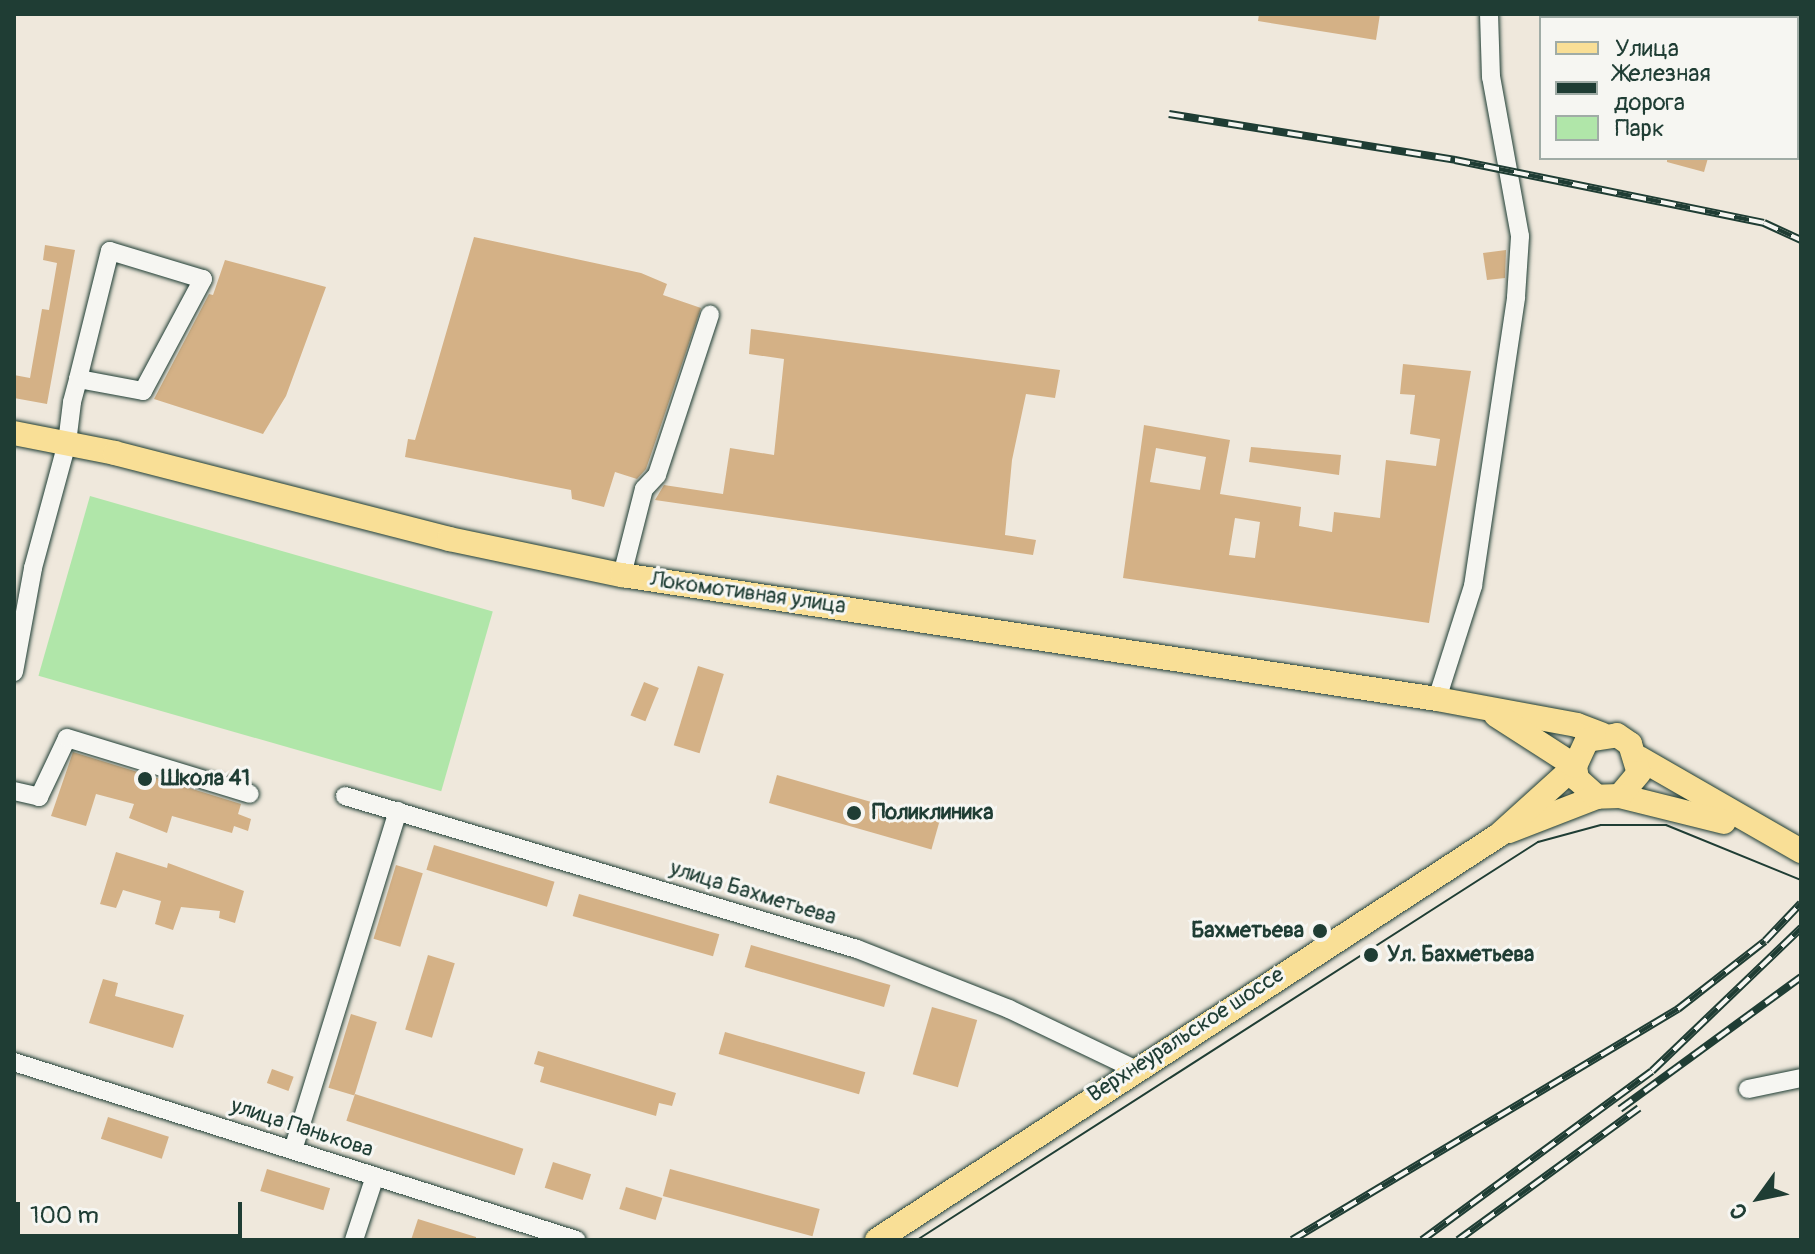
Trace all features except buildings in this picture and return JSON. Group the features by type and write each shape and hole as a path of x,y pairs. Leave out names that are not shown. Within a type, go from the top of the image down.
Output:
{"main road":[{"name":"Локомотивная улица","path":"14,433 67,443 449,539 622,575 1437,699 1563,722 1601,734"},
{"path":"1491,711 1575,766"},
{"path":"1772,837 1687,810 1609,797 1577,779 1575,766 1578,752 1601,734 1624,739 1639,758 1801,851"},
{"path":"1499,835 1633,787 1639,758"},
{"path":"1499,835 1575,766"},
{"name":"Верхнеуральское шоссе","path":"877,1240 1134,1069 1499,835"}],"street":[{"path":"1437,699 1473,586 1516,297 1520,236 1491,77 1489,14"},
{"path":"14,672 33,568 67,443 78,379 110,251 203,279 143,391 78,379"},
{"path":"622,575 644,489 657,475 710,315"},
{"path":"14,791 39,797 67,738 250,794"},
{"name":"улица Бахметьева","path":"345,796 857,949 1009,1009 1134,1069"},
{"path":"293,1150 398,811"},
{"name":"улица Панькова","path":"14,1062 576,1240"},
{"path":"1748,1089 1801,1078"},
{"path":"354,1240 375,1176"}],"green space":[{"path":"90,496 493,611 441,791 38,676"}],"tram line":[{"path":"917,1240 1538,842 1601,825 1666,825 1801,880"}],"railway":[{"path":"1169,114 1455,160 1764,223 1801,240"},
{"path":"1292,1240 1678,1009 1765,941 1801,903"},
{"path":"1422,1240 1652,1071 1801,928"},
{"path":"1620,1109 1801,977"},
{"path":"1458,1240 1639,1108"}],"place":[{"name":"Школа 41","path":"145,779"},
{"name":"Поликлиника","path":"854,813"},
{"name":"Бахметьева","path":"1320,931"},
{"name":"Ул. Бахметьева","path":"1371,955"}]}
